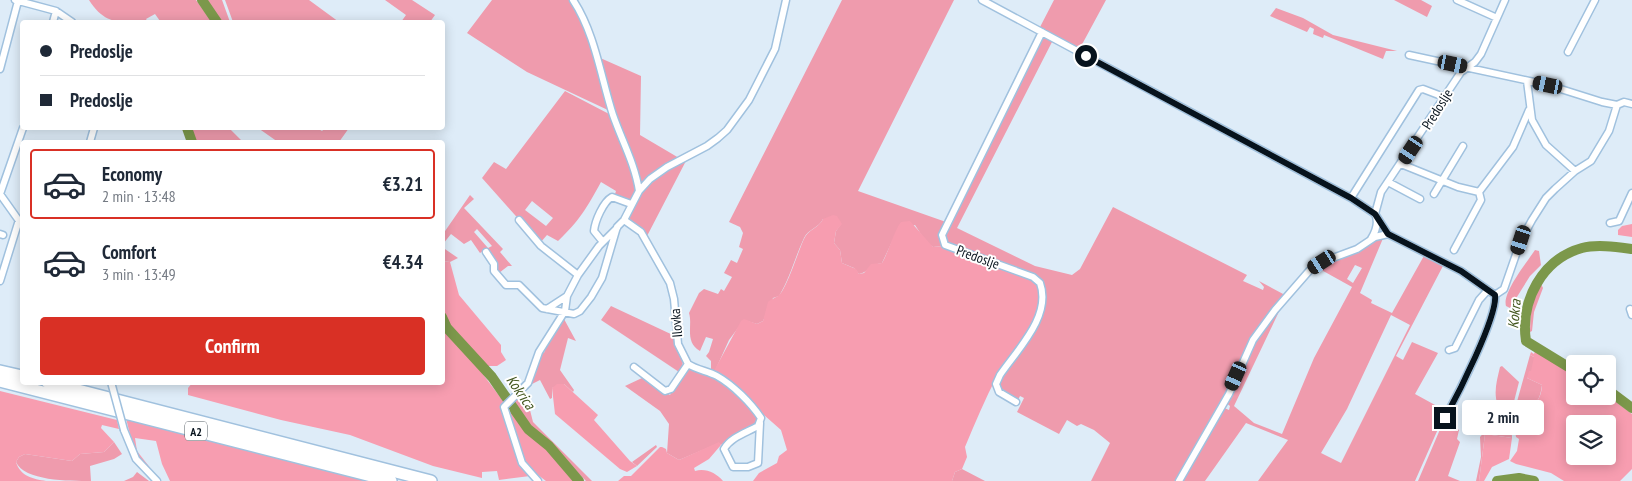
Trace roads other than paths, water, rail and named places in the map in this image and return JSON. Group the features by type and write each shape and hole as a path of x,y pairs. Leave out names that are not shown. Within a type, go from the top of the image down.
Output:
{"highway":[{"path":"0,370 20,375"},
{"name":"A2","path":"0,381 391,481"},
{"name":"A2","path":"59,385 431,481"}],"street":[{"path":"0,69 17,0 56,11 69,20"},
{"path":"573,0 588,32 613,115 637,174 639,191"},
{"path":"538,481 522,464 504,407 528,383 538,352 565,311 568,296 578,275 603,242 624,220 639,191 650,179 667,166 718,138 738,115 769,62 786,0"},
{"path":"982,0 1351,198 1375,214 1388,234 1461,271 1486,291 1495,295"},
{"path":"1456,0 1497,18"},
{"name":"Predoslje","path":"1370,240 1376,230 1377,219 1375,214 1381,192 1444,97 1467,67 1481,54 1506,0"},
{"path":"1568,52 1595,0"},
{"path":"54,20 56,11"},
{"name":"Predoslje","path":"1016,402 998,392 996,384 1000,375 1037,322 1041,309 1040,283 1033,277 945,245 942,235 1042,32"},
{"path":"1481,54 1483,70"},
{"path":"1408,55 1548,85 1579,96 1617,105 1624,102 1632,104"},
{"path":"1479,192 1513,147 1529,110 1530,100 1527,81"},
{"path":"1351,198 1419,90 1423,89 1444,97"},
{"path":"1445,418 1471,368 1489,320 1495,295 1504,289 1521,240 1546,198 1575,171 1591,161 1609,131 1617,105"},
{"path":"1529,110 1546,145 1575,171"},
{"path":"20,222 0,194 21,130"},
{"path":"1434,194 1463,146"},
{"path":"1401,164 1442,181 1479,192"},
{"path":"1388,182 1420,199"},
{"path":"1454,250 1481,200 1479,192"},
{"path":"1610,223 1619,221 1622,217 1632,193"},
{"path":"603,242 594,231 594,225 608,200 612,198 631,204"},
{"path":"519,220 541,246 578,275"},
{"name":"Ilovka","path":"624,220 641,232 670,283 674,299 678,344 688,364"},
{"path":"0,281 20,226"},
{"path":"486,252 494,264 494,271 506,285 519,284 546,310 565,311 574,314 580,311 591,297 602,278 618,227"},
{"path":"1179,481 1228,394 1254,340 1274,310 1309,270 1322,262 1357,249 1370,240 1388,234"},
{"path":"1449,350 1456,348 1479,300 1486,291"},
{"path":"546,310 568,296"},
{"path":"634,367 665,391 671,389 688,364 700,371 712,374 727,383 755,410 761,418 758,463 748,467 733,467 725,455 724,449 727,444 760,423"},
{"path":"112,385 124,430 136,459 157,481"}],"waterway":[{"name":"Kokrica","path":"202,0 216,20"},
{"name":"Kokrica","path":"188,130 191,140"},
{"name":"Kokra","path":"1566,365 1526,341 1527,311 1537,284 1545,272 1556,262 1582,248 1607,246 1632,249"},
{"name":"Kokrica","path":"445,324 492,377 528,429 549,446 579,481"},
{"name":"Kokra","path":"1616,396 1632,408"},
{"name":"Kokra","path":"1497,481 1519,478 1534,481"}]}
